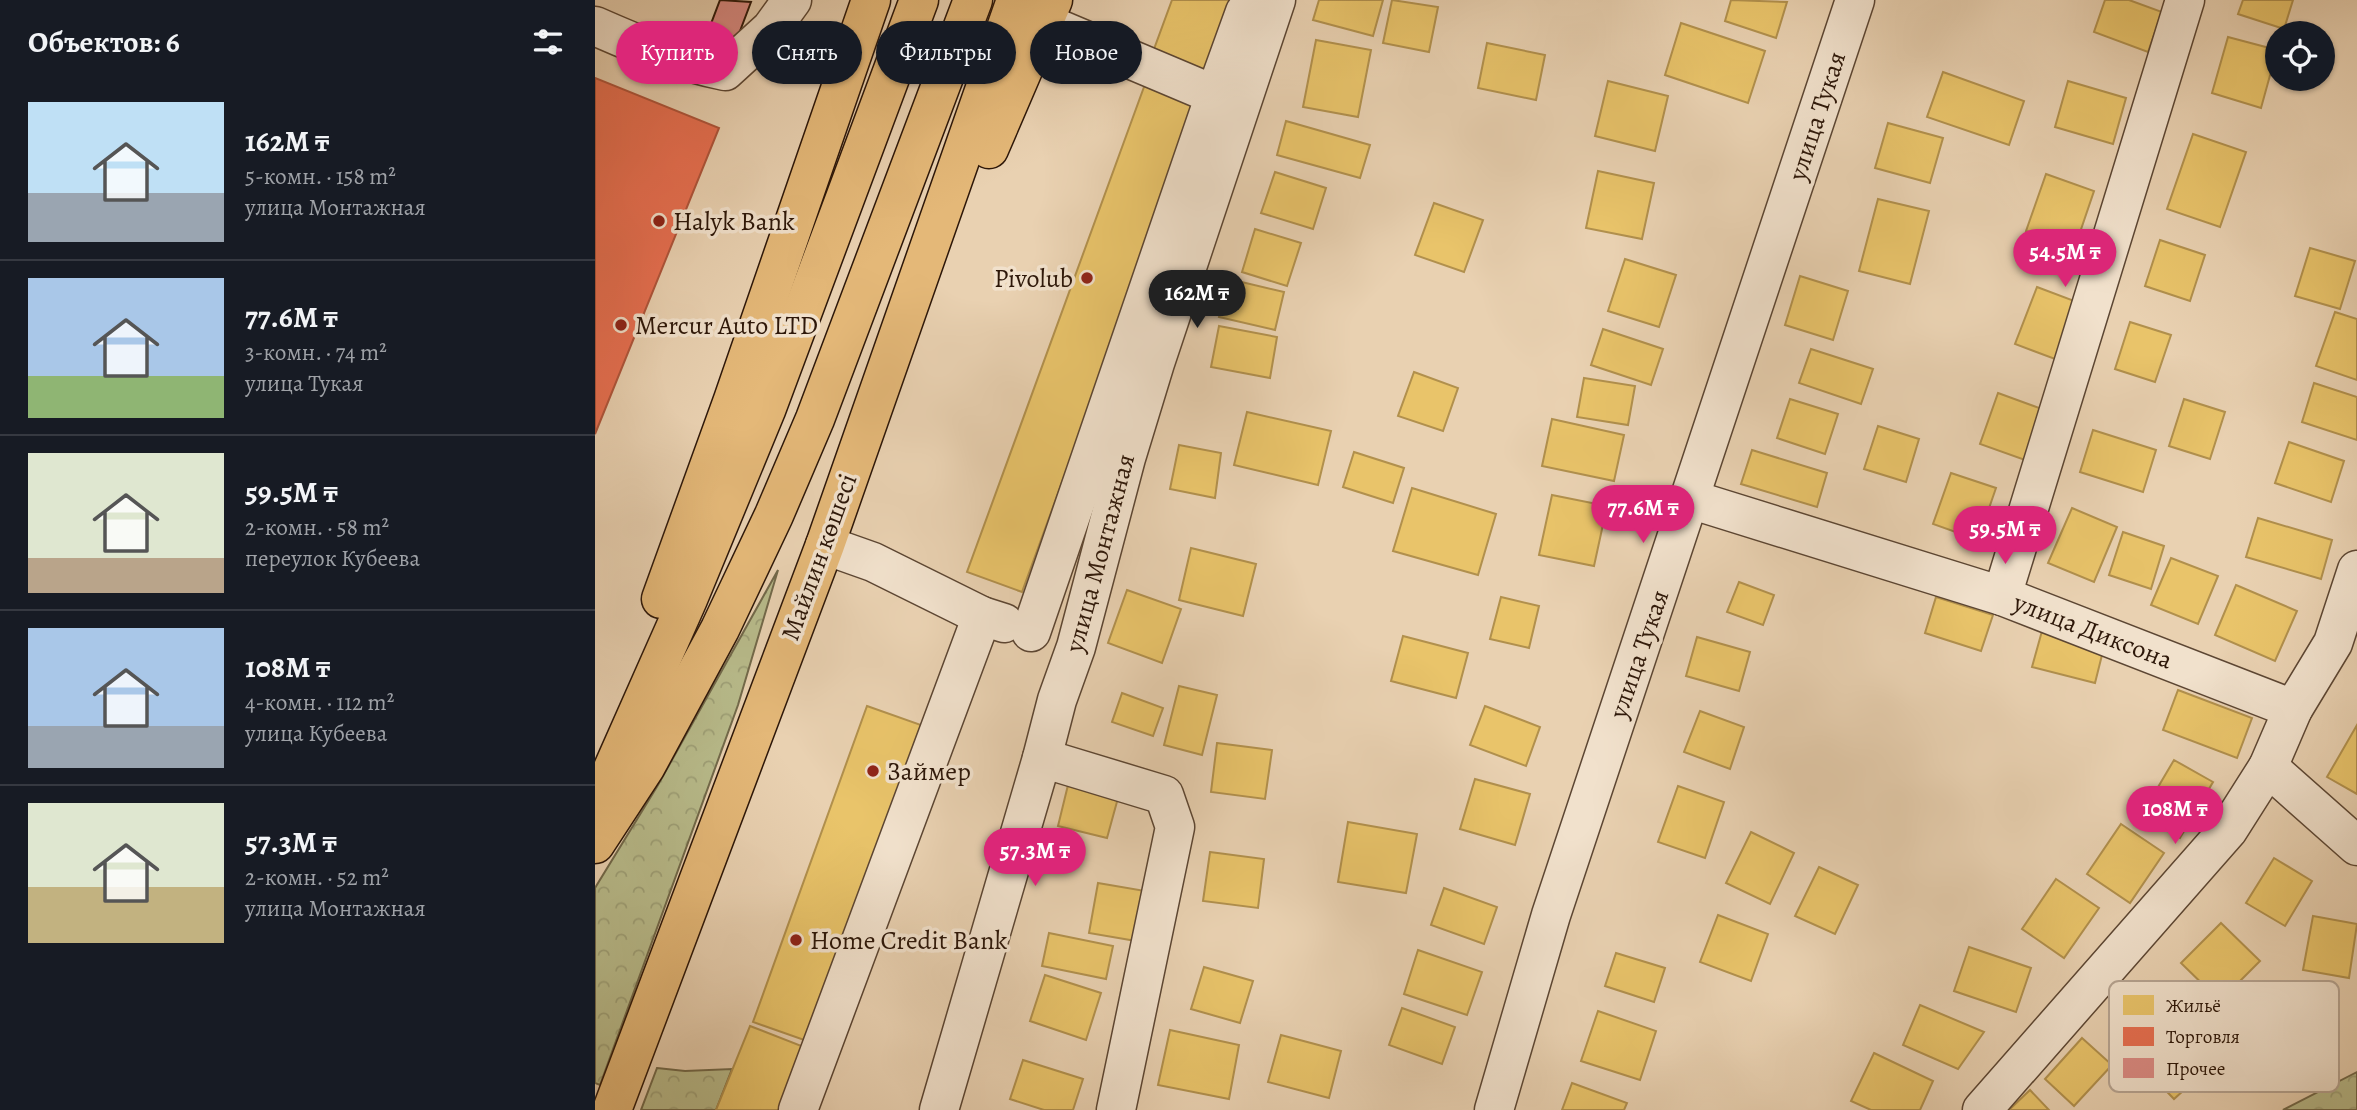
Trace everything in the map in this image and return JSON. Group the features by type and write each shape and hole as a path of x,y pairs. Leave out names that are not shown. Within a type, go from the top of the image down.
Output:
{"main road":[{"path":"595,783 733,400 871,0"},
{"path":"595,809 688,599 766,410 919,0"},
{"name":"Майлин көшесі","path":"595,844 646,766 720,629 774,514 815,419 973,0"},
{"name":"Майлин көшесі","path":"613,1110 824,545 1037,7"}],"street":[{"path":"595,26 640,47 672,58 726,71 771,29 792,0"},
{"path":"1031,632 1213,144 1215,95 1250,0"},
{"name":"улица Монтажная","path":"939,1110 1042,758 1056,700 1076,647 1213,144 1276,0"},
{"name":"улица Тукая","path":"1494,1110 1551,915 1855,0"},
{"path":"2002,596 2185,0"},
{"path":"1037,7 1215,95"},
{"name":"улица Диксона","path":"1690,499 2002,596 2293,709"},
{"path":"824,545 873,562 982,616 1076,647"},
{"path":"1982,1110 2228,830 2268,767 2293,709 2333,643 2357,570"},
{"path":"798,1110 982,616"},
{"path":"1042,758 1164,795 1175,827 1117,1110"},
{"path":"2268,767 2357,846"}],"green space":[{"path":"778,570 738,705 600,1085 595,1083 595,888 658,785"},
{"path":"657,1068 685,1071 732,1069 716,1110 641,1110"},
{"path":"2357,1072 2357,1110 2283,1110 2318,1092 2339,1092 2339,1081"}],"building: Жильё":[{"path":"1172,0 1233,0 1203,80 1150,60"},
{"path":"1319,0 1383,0 1373,36 1313,20"},
{"path":"1392,0 1438,7 1429,52 1383,43"},
{"path":"1731,0 1787,2 1776,38 1725,21"},
{"path":"2105,0 2129,0 2162,12 2148,52 2094,32"},
{"path":"2243,0 2293,0 2286,21 2265,23 2238,14"},
{"path":"1681,23 1765,51 1748,103 1665,75"},
{"path":"2228,37 2265,47 2266,91 2261,108 2212,93"},
{"path":"1316,40 1371,50 1358,117 1303,107"},
{"path":"1487,43 1545,55 1536,100 1478,88"},
{"path":"1943,72 2024,101 2009,145 1927,117"},
{"path":"1148,76 1203,96 1022,592 967,572"},
{"path":"1608,81 1668,96 1655,151 1595,136"},
{"path":"2068,81 2126,98 2113,144 2055,127"},
{"path":"1286,121 1370,145 1360,178 1277,155"},
{"path":"1888,123 1943,138 1930,183 1875,168"},
{"path":"2193,134 2246,152 2220,227 2167,209"},
{"path":"1598,171 1654,183 1642,239 1586,228"},
{"path":"1275,172 1326,188 1313,229 1261,213"},
{"path":"2046,174 2094,191 2075,247 2026,231"},
{"path":"1878,199 1929,211 1910,284 1859,271"},
{"path":"1434,203 1483,220 1464,272 1415,255"},
{"path":"1255,229 1301,243 1287,286 1242,272"},
{"path":"2160,240 2205,255 2190,301 2145,286"},
{"path":"2310,248 2355,261 2340,309 2295,296"},
{"path":"1625,259 1676,275 1659,327 1608,311"},
{"path":"1800,276 1848,291 1833,340 1785,325"},
{"path":"1229,279 1284,292 1275,330 1219,317"},
{"path":"2037,287 2077,302 2055,359 2015,344"},
{"path":"2335,312 2357,319 2357,380 2316,366"},
{"path":"2130,322 2171,335 2155,382 2115,369"},
{"path":"1219,326 1277,337 1270,378 1211,367"},
{"path":"1603,329 1663,349 1651,385 1591,365"},
{"path":"1811,349 1873,369 1861,404 1799,383"},
{"path":"1414,372 1458,388 1443,431 1398,416"},
{"path":"1584,378 1635,386 1628,425 1577,417"},
{"path":"2314,383 2357,397 2357,440 2302,422"},
{"path":"1998,393 2042,409 2025,460 1980,444"},
{"path":"1790,399 1838,414 1825,454 1777,438"},
{"path":"2184,399 2225,412 2210,459 2169,446"},
{"path":"1247,412 1331,431 1318,485 1234,465"},
{"path":"1552,419 1624,435 1614,481 1542,466"},
{"path":"1878,426 1919,439 1906,482 1864,469"},
{"path":"2093,430 2156,450 2143,492 2080,472"},
{"path":"2289,442 2344,461 2331,502 2275,483"},
{"path":"1179,445 1221,453 1215,498 1170,489"},
{"path":"1752,450 1827,473 1817,507 1741,484"},
{"path":"1354,452 1404,468 1393,503 1343,487"},
{"path":"1951,473 1996,488 1978,540 1933,524"},
{"path":"1412,488 1496,514 1478,575 1393,551"},
{"path":"1552,495 1607,506 1594,566 1539,555"},
{"path":"2072,508 2117,527 2094,582 2048,563"},
{"path":"2258,518 2332,540 2321,579 2246,557"},
{"path":"2123,532 2164,546 2151,589 2109,575"},
{"path":"1191,548 1256,564 1243,616 1179,600"},
{"path":"2171,558 2218,576 2198,624 2151,605"},
{"path":"1739,582 1774,595 1763,625 1727,612"},
{"path":"2236,585 2297,611 2275,661 2215,635"},
{"path":"1127,590 1181,609 1162,663 1108,643"},
{"path":"1501,597 1539,606 1529,648 1490,639"},
{"path":"1936,597 1993,615 1981,651 1925,633"},
{"path":"2042,631 2104,647 2095,683 2032,667"},
{"path":"1403,636 1468,653 1456,698 1391,681"},
{"path":"1697,637 1750,652 1739,691 1686,676"},
{"path":"1179,686 1217,695 1202,755 1164,745"},
{"path":"2178,690 2252,718 2237,758 2163,730"},
{"path":"1122,693 1163,708 1153,736 1112,722"},
{"path":"867,706 921,725 807,1041 753,1022"},
{"path":"1485,706 1540,727 1526,766 1470,745"},
{"path":"1700,711 1744,727 1730,769 1684,752"},
{"path":"2357,725 2357,794 2327,777"},
{"path":"1217,743 1272,750 1265,799 1211,792"},
{"path":"2174,760 2213,782 2180,838 2141,816"},
{"path":"1475,779 1530,794 1515,845 1460,829"},
{"path":"1068,785 1118,798 1107,838 1058,826"},
{"path":"1678,786 1724,802 1705,858 1658,842"},
{"path":"1348,822 1417,834 1406,893 1338,882"},
{"path":"2121,824 2164,853 2130,903 2087,874"},
{"path":"1751,832 1794,853 1770,904 1726,883"},
{"path":"1210,852 1264,859 1258,908 1203,901"},
{"path":"2274,858 2312,881 2285,926 2246,903"},
{"path":"1819,867 1858,885 1835,934 1795,916"},
{"path":"2056,879 2099,908 2064,958 2022,929"},
{"path":"1098,883 1151,892 1142,942 1089,933"},
{"path":"1444,888 1497,907 1484,944 1431,925"},
{"path":"1718,915 1768,934 1751,981 1700,962"},
{"path":"2313,916 2357,924 2349,978 2303,970"},
{"path":"2221,923 2260,961 2240,981 2199,981 2181,963"},
{"path":"1049,933 1113,946 1106,979 1042,966"},
{"path":"1969,947 2031,968 2016,1012 1954,991"},
{"path":"1418,950 1482,972 1467,1015 1404,994"},
{"path":"1616,953 1665,968 1654,1002 1605,986"},
{"path":"1204,967 1253,981 1240,1023 1191,1009"},
{"path":"1045,975 1101,993 1086,1040 1030,1021"},
{"path":"1920,1005 1984,1032 1958,1069 1903,1045"},
{"path":"1402,1008 1455,1027 1442,1064 1389,1045"},
{"path":"1598,1011 1656,1031 1640,1080 1581,1061"},
{"path":"750,1026 804,1047 779,1110 716,1110"},
{"path":"1170,1030 1239,1045 1229,1099 1158,1085"},
{"path":"1281,1035 1341,1051 1329,1098 1268,1082"},
{"path":"2082,1038 2109,1062 2109,1068 2074,1106 2045,1079"},
{"path":"1874,1053 1933,1081 1920,1110 1871,1110 1851,1101"},
{"path":"1023,1060 1083,1079 1073,1110 1044,1110 1010,1099"},
{"path":"1572,1083 1627,1103 1624,1110 1562,1110"},
{"path":"2030,1090 2049,1110 2009,1110"},
{"path":"2167,1092 2182,1092 2174,1099"}],"building: Торговля":[{"path":"595,78 719,128 595,434"}],"building: Прочее":[{"path":"720,0 751,2 738,36 738,21 712,21"}],"place":[{"name":"Halyk Bank","path":"659,221"},
{"name":"Pivolub","path":"1087,278"},
{"name":"Mercur Auto LTD","path":"621,325"},
{"name":"Займер","path":"873,771"},
{"name":"Home Credit Bank","path":"796,940"}]}
